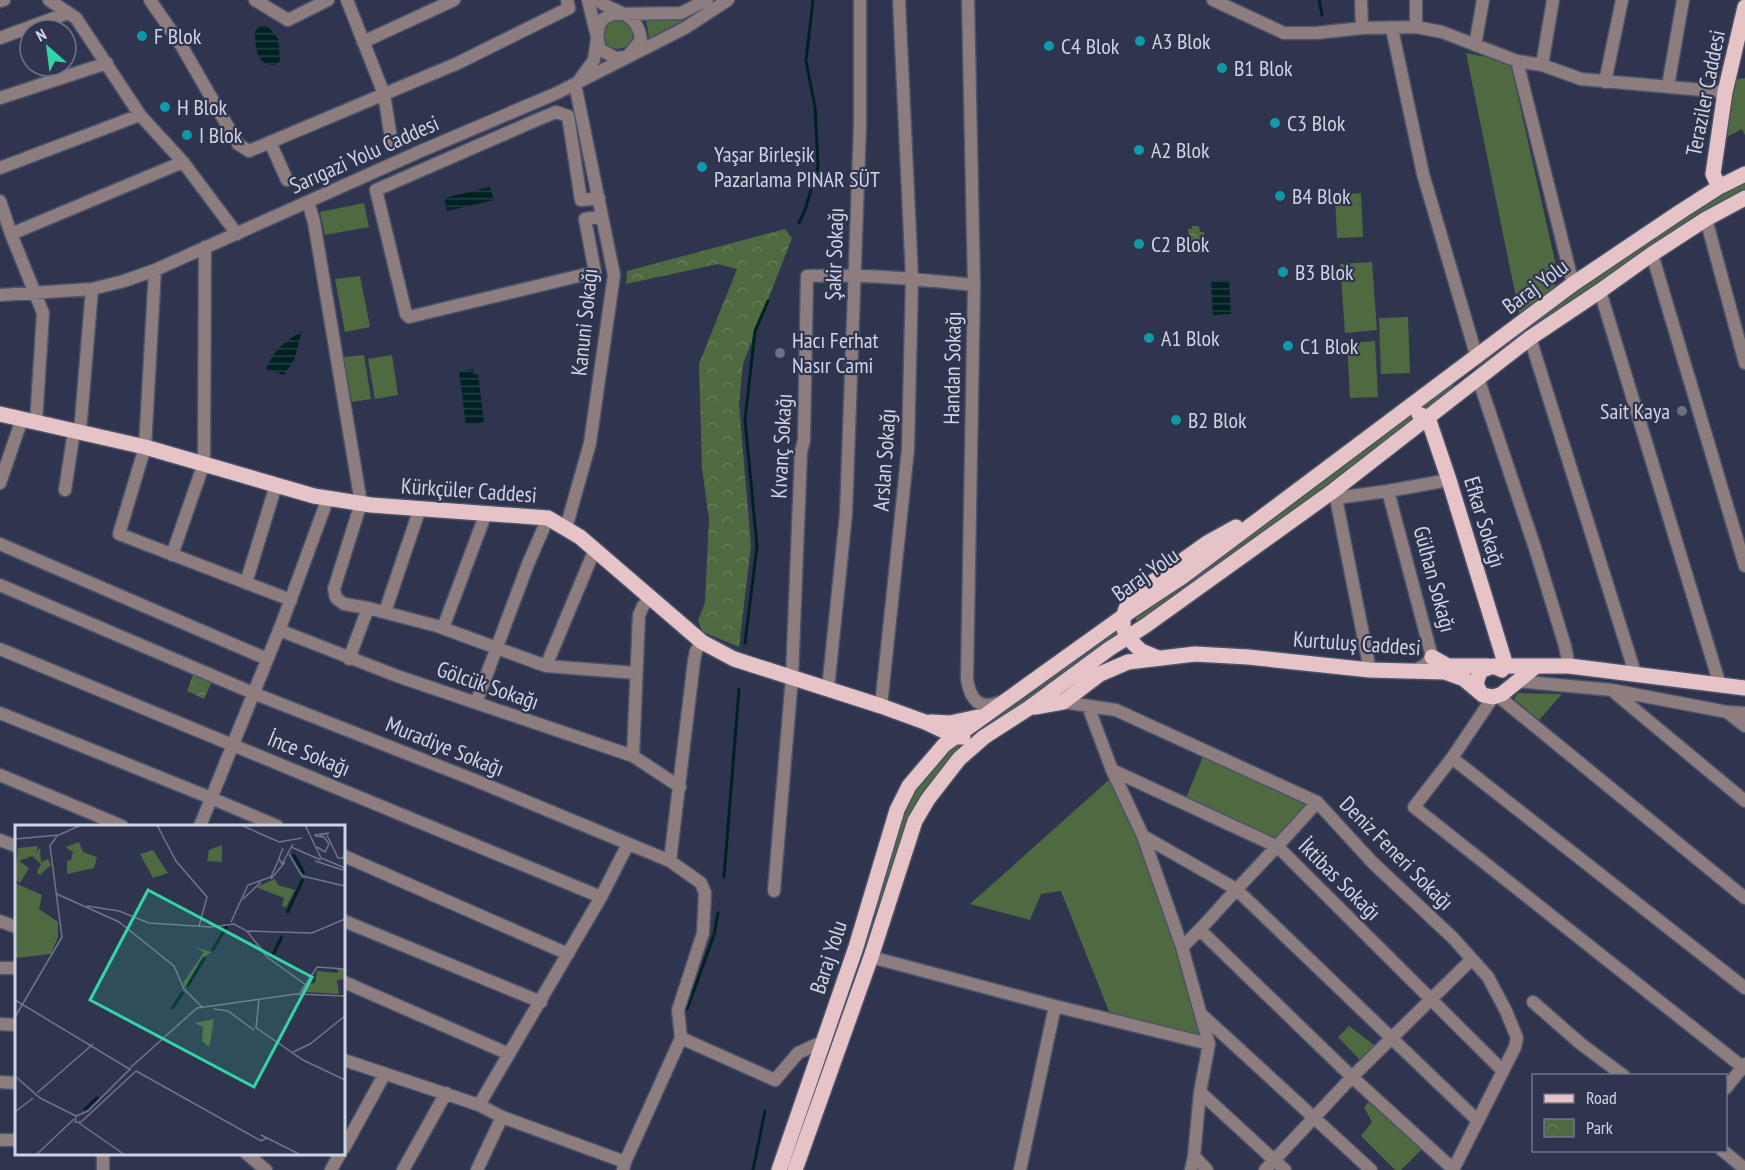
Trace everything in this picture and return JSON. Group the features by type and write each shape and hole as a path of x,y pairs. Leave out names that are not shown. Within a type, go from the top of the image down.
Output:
{"main road":[{"name":"Teraziler Caddesi","path":"1719,187 1713,174 1725,92 1745,7"},
{"name":"Baraj Yolu","path":"779,1170 854,952 897,810 909,786 944,745 1182,577 1574,284 1719,187 1745,174"},
{"name":"Baraj Yolu","path":"795,1170 871,957 915,821 928,799 960,759 984,737 1029,708 1109,649 1335,495 1530,338 1652,254 1706,219 1745,198"},
{"path":"1401,412 1417,413 1428,418"},
{"name":"Kürkçüler Caddesi","path":"0,414 145,447 328,498 361,503 548,518 595,549 702,642 734,659 881,706 925,722 957,737"},
{"name":"Efkar Sokağı","path":"1428,418 1449,480 1496,666 1502,669 1508,682 1498,692"},
{"path":"1123,617 1123,627 1127,637 1141,651 1158,658"},
{"path":"1093,639 1102,640 1109,649 1112,659 1108,668 1100,675"},
{"name":"Kurtuluş Caddesi","path":"1063,702 1100,675 1128,663 1195,654 1248,657 1370,670 1445,672 1498,692"},
{"name":"Gülhan Sokağı","path":"1432,657 1448,666 1496,666"},
{"path":"1535,667 1498,692 1476,684 1480,671 1496,666 1569,666 1745,688"},
{"path":"1029,708 1063,702"},
{"path":"925,722 950,723 969,720 990,712"},
{"path":"957,737 984,737"},
{"path":"854,952 871,957"}],"street":[{"path":"49,0 76,18 140,115 183,162 237,234"},
{"path":"150,0 181,45 238,144 249,151 458,63 569,8 567,0"},
{"path":"255,0 288,20 328,0"},
{"path":"347,0 384,94 392,145"},
{"path":"363,42 454,0"},
{"path":"588,0 600,49 615,58 627,57 641,40 635,22 626,14 597,0"},
{"path":"575,84 594,60 599,25 603,19 613,14 681,14 707,0"},
{"name":"Sarıgazi Yolu Caddesi","path":"0,295 92,289 155,270 575,84 685,28 728,0"},
{"name":"Şakir Sokağı","path":"828,689 846,513 860,125 860,0"},
{"name":"Arslan Sokağı","path":"881,706 908,449 912,278 899,0"},
{"name":"Handan Sokağı","path":"968,0 974,285 967,679 969,692 975,700 984,705 994,705 1007,700"},
{"path":"1361,0 1362,28"},
{"path":"1416,0 1416,27"},
{"path":"1475,45 1483,0"},
{"path":"1542,65 1553,0"},
{"path":"1605,82 1622,0"},
{"path":"1668,86 1683,0"},
{"path":"1215,1 1284,33 1416,27 1442,32 1517,61 1542,65 1581,79 1725,92"},
{"path":"0,38 68,13"},
{"path":"1392,29 1423,174 1477,358"},
{"path":"1517,61 1574,284"},
{"path":"0,98 107,63"},
{"name":"Kanuni Sokağı","path":"566,528 590,443 614,277 575,84"},
{"path":"559,112 568,116 581,200 595,272 409,318 406,314 376,190 559,112"},
{"path":"0,168 140,115"},
{"path":"270,142 287,180"},
{"path":"11,234 183,162"},
{"path":"581,200 599,198"},
{"path":"0,201 43,313 29,421 0,483"},
{"path":"308,202 316,234 361,503 334,594 339,602 443,628 546,666 636,674"},
{"path":"585,219 602,216"},
{"path":"1706,219 1745,363"},
{"path":"172,555 204,463 205,248"},
{"path":"1652,254 1745,566"},
{"path":"155,270 145,447 119,534 291,600"},
{"name":"Kıvanç Sokağı","path":"792,677 801,452 804,440 807,276 853,275 912,278 974,285"},
{"path":"65,490 77,431 92,289"},
{"path":"1600,291 1720,685"},
{"path":"1530,338 1635,673"},
{"path":"1478,378 1535,548 1569,666"},
{"path":"1370,670 1335,495 1388,492 1449,480"},
{"path":"246,583 276,485"},
{"name":"Gülhan Sokağı","path":"1388,492 1432,657"},
{"path":"200,825 291,600 328,498"},
{"path":"385,612 420,508"},
{"path":"443,628 486,513"},
{"path":"476,703 528,564 548,518"},
{"path":"0,544 267,659"},
{"path":"546,666 595,549"},
{"name":"Muradiye Sokağı","path":"0,585 253,693 477,781 670,861 701,884 705,893 704,933 678,1010 681,1038"},
{"path":"633,756 639,615 650,598"},
{"path":"349,659 368,608"},
{"name":"Gölcük Sokağı","path":"279,630 349,659 633,756 680,787"},
{"path":"670,861 694,660 696,651 702,642"},
{"name":"İnce Sokağı","path":"0,649 601,897"},
{"path":"1414,671 1425,666 1432,657"},
{"path":"774,891 792,677"},
{"path":"1498,692 1612,690 1727,712 1745,713"},
{"path":"1612,690 1745,801"},
{"path":"1498,692 1414,807 1744,1067 1727,1086"},
{"path":"1498,692 1745,898"},
{"name":"Deniz Feneri Sokağı","path":"1063,702 1116,710 1317,802 1372,862 1453,938 1488,977 1517,1038 1515,1047 1453,1170"},
{"path":"1088,706 1112,770 1143,836 1182,947 1209,1044 1200,1092 1191,1170"},
{"path":"1727,712 1745,726"},
{"path":"0,713 275,825"},
{"path":"1452,758 1745,988"},
{"name":"İktibas Sokağı","path":"1112,770 1278,847 1503,1071"},
{"path":"0,775 121,825"},
{"path":"1182,947 1278,847 1317,802"},
{"path":"1143,836 1236,890 1478,1121"},
{"path":"0,840 15,846"},
{"path":"479,1105 601,897 628,844"},
{"path":"345,856 568,954"},
{"path":"0,921 15,927"},
{"path":"345,921 541,1002"},
{"path":"1200,930 1352,1077 1453,1170"},
{"path":"871,957 1054,1006 1209,1044"},
{"path":"1270,1165 1352,1077 1472,959"},
{"path":"345,982 509,1054"},
{"path":"1533,1002 1581,1044 1621,1074"},
{"path":"1020,1170 1054,1006"},
{"path":"1201,1014 1371,1170"},
{"path":"0,1024 15,1025"},
{"path":"345,1060 479,1105 502,1117 624,1166 681,1038 775,1080 798,1053 824,1041"},
{"path":"345,1146 384,1075"},
{"path":"0,1082 15,1083"},
{"path":"1200,1092 1270,1165 1285,1170"},
{"path":"403,1170 446,1094"},
{"path":"477,1170 502,1117"},
{"path":"1724,1152 1745,1169"},
{"path":"248,1155 266,1170"},
{"path":"331,1170 339,1155"},
{"path":"1194,1156 1207,1170"}],"green space":[{"path":"618,19 624,20 632,28 632,40 624,48 618,49 612,48 604,40 603,34 604,28 612,20"},
{"path":"646,19 684,20 649,38"},
{"path":"1466,53 1510,62 1555,261 1555,288 1520,317"},
{"path":"1745,78 1745,135 1742,129 1721,140 1734,80"},
{"path":"1745,183 1745,190 1642,251 1481,370 1478,366 1641,245 1709,202"},
{"path":"1361,193 1363,237 1337,238 1335,195"},
{"path":"364,203 369,227 325,235 320,212"},
{"path":"1192,226 1199,226 1200,232 1204,232 1206,249 1203,253 1195,254 1195,251 1190,251 1188,229 1192,229"},
{"path":"785,229 792,238 743,364 739,404 751,546 739,647 703,632 698,621 705,602 709,519 702,468 699,364 737,269 718,264 626,284 627,271"},
{"path":"1372,262 1377,330 1345,333 1340,264"},
{"path":"360,276 370,327 345,332 335,279"},
{"path":"1408,317 1410,373 1381,374 1379,318"},
{"path":"1375,341 1378,397 1350,398 1347,343"},
{"path":"364,355 371,399 352,402 343,357"},
{"path":"392,355 398,395 375,399 368,359"},
{"path":"1453,385 1456,387 1140,626 1135,618 1396,423"},
{"path":"1115,630 1121,637 1030,701 985,728 983,724 1027,697"},
{"path":"194,672 213,679 204,699 187,691"},
{"path":"1518,693 1562,694 1539,720 1514,699"},
{"path":"956,743 960,747 929,785 911,818 869,943 864,941 894,841 910,802 927,773"},
{"path":"1204,754 1311,802 1276,838 1186,798"},
{"path":"1110,779 1138,837 1176,947 1200,1037 1110,1014 1061,891 1041,894 1030,920 970,904"},
{"path":"856,968 859,970 790,1170 786,1170"},
{"path":"1349,1026 1377,1047 1361,1061 1338,1037"},
{"path":"1372,1099 1424,1147 1401,1170 1395,1170 1361,1136 1372,1122 1364,1107"}],"shaded area":[{"path":"266,25 278,38 280,60 276,65 265,63 258,55 255,32 260,26"},
{"path":"490,187 494,200 447,211 444,198"},
{"path":"1229,280 1231,314 1213,315 1211,281"},
{"path":"302,331 295,358 284,375 266,369 281,347"},
{"path":"473,369 474,375 478,374 484,422 466,425 459,371"}],"waterway":[{"path":"799,223 818,167 815,107 806,61 813,0"},
{"path":"1319,0 1322,15"},
{"path":"745,643 757,546 745,420 755,331 768,301"},
{"path":"724,877 739,689"},
{"path":"687,1009 714,935 718,913"},
{"path":"753,1170 765,1111"}],"place":[{"name":"F Blok","path":"142,36"},
{"name":"A3 Blok","path":"1140,41"},
{"name":"C4 Blok","path":"1049,46"},
{"name":"B1 Blok","path":"1222,68"},
{"name":"H Blok","path":"165,107"},
{"name":"C3 Blok","path":"1275,123"},
{"name":"I Blok","path":"187,135"},
{"name":"A2 Blok","path":"1139,150"},
{"name":"Yaşar Birleşik Pazarlama PINAR SÜT","path":"702,167"},
{"name":"B4 Blok","path":"1280,196"},
{"name":"C2 Blok","path":"1139,244"},
{"name":"B3 Blok","path":"1283,272"},
{"name":"A1 Blok","path":"1149,338"},
{"name":"C1 Blok","path":"1288,346"},
{"name":"Hacı Ferhat Nasır Cami","path":"780,353"},
{"name":"Sait Kaya","path":"1682,411"},
{"name":"B2 Blok","path":"1176,420"}]}
